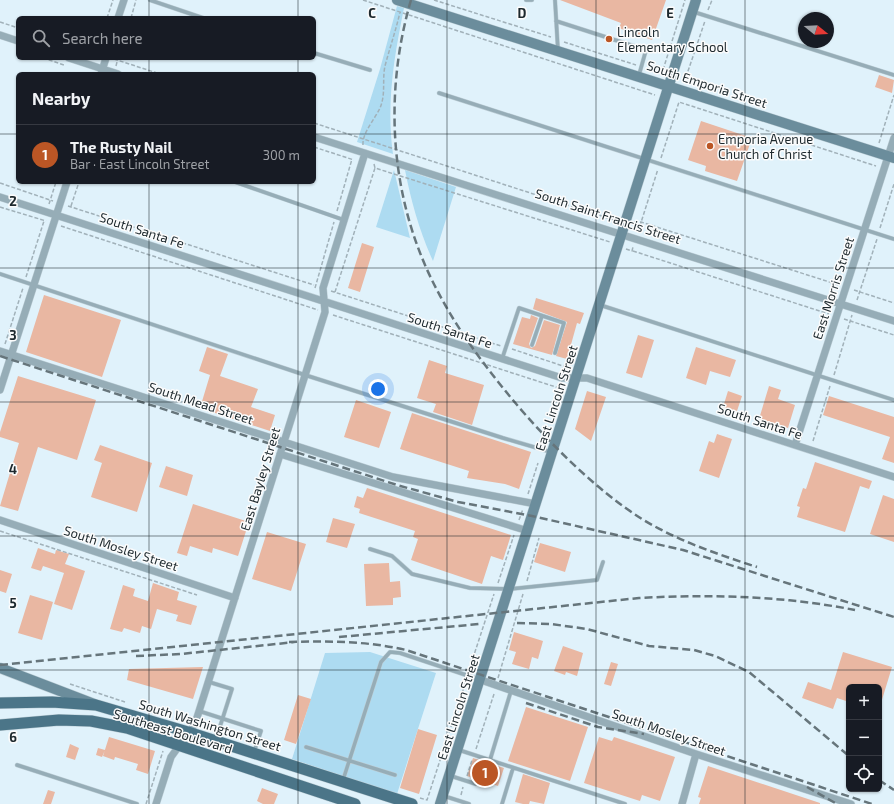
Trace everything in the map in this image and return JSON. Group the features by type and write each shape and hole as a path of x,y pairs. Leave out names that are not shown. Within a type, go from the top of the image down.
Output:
{"main road":[{"path":"0,702 52,702 96,705"},
{"name":"South Washington Street","path":"96,705 216,740 412,804"},
{"path":"0,716 22,723"},
{"name":"Southeast Boulevard","path":"0,725 59,720 91,721 127,728 355,804"}],"street":[{"path":"119,16 124,0"},
{"name":"East Lincoln Street","path":"442,800 696,0"},
{"name":"South Emporia Street","path":"400,1 558,51 640,71 669,86 891,157"},
{"path":"0,35 16,40"},
{"path":"74,60 102,71 105,60"},
{"name":"South Saint Francis Street","path":"316,138 622,233 894,321"},
{"name":"East Morris Street","path":"795,445 884,169 891,157 894,138"},
{"name":"East Bayley Street","path":"156,804 171,757 195,724 209,682 305,375 324,301 323,288 365,153"},
{"path":"0,390 66,184"},
{"name":"South Santa Fe","path":"0,197 562,378 588,378 894,477"},
{"name":"South Mead Street","path":"1,352 393,477 536,504"},
{"path":"280,454 528,531"},
{"name":"South Mosley Street","path":"0,520 235,598"},
{"name":"South Washington Street","path":"0,668 96,705"},
{"name":"South Mosley Street","path":"481,680 696,754 851,804"},
{"path":"682,804 696,754"}],"lane":[{"path":"150,0 197,16"},
{"path":"526,0 532,0"},
{"path":"555,0 558,51"},
{"path":"693,12 894,75"},
{"path":"556,21 646,50 640,71"},
{"path":"316,54 370,70"},
{"path":"439,93 894,239"},
{"path":"241,184 344,220"},
{"path":"0,274 305,375 503,438 552,452"},
{"path":"599,304 894,400"},
{"path":"502,359 519,308 564,323 555,353"},
{"path":"532,345 542,316"},
{"path":"370,549 392,556 412,574 470,588 510,589 597,580 603,562"},
{"path":"343,781 381,662 390,652 400,653 481,680"},
{"path":"209,682 232,689 216,740"},
{"path":"490,760 511,691"},
{"path":"199,711 261,731 253,753"},
{"path":"306,747 395,775"},
{"path":"458,749 625,804"},
{"path":"17,765 137,804"},
{"path":"502,804 514,768"},
{"path":"450,775 476,784"},
{"path":"442,800 459,801 470,804"}],"path":[{"path":"109,16 113,0"},
{"path":"132,16 136,0"},
{"path":"363,0 655,95"},
{"path":"434,0 557,40 640,71 662,73 685,0"},
{"path":"686,77 712,0"},
{"path":"365,153 363,138 380,108 385,88 385,67 395,36 400,12 400,1"},
{"path":"0,22 16,27"},
{"path":"116,60 154,72"},
{"path":"872,165 894,95"},
{"path":"632,251 679,102 884,169"},
{"path":"316,124 615,221"},
{"path":"316,148 352,159 374,162 375,168 336,292"},
{"path":"321,311 316,299 314,285 352,159"},
{"path":"375,168 894,335"},
{"path":"0,183 569,368"},
{"path":"1,352 25,282 55,184"},
{"path":"71,206 78,184"},
{"path":"0,207 562,390"},
{"path":"641,222 894,303"},
{"path":"315,317 321,311"},
{"path":"0,531 202,596"},
{"path":"459,801 496,686 539,538"},
{"path":"146,804 163,751"}],"shaded area":[{"path":"397,6 404,8 392,81 390,117 393,154 357,142 380,69"},
{"path":"394,170 410,238 376,227"},
{"path":"405,170 456,187 433,261 416,217"},
{"path":"370,652 436,673 397,794 292,759 325,653"}],"building":[{"path":"560,0 666,0 652,40 619,28 621,23"},
{"path":"879,75 894,80 892,93 875,87"},
{"name":"Emporia Avenue Church of Christ","path":"701,121 752,138 737,181 705,171 706,166 688,160"},
{"path":"362,243 374,247 360,292 348,288"},
{"path":"44,295 121,320 102,377 26,352"},
{"path":"536,298 584,313 580,324 577,323 567,359 556,356 567,322 533,309"},
{"path":"531,315 538,318 529,344 531,348 535,346 544,320 560,325 552,355 513,344 522,317 530,319"},
{"path":"638,335 654,340 642,378 626,373"},
{"path":"207,347 228,354 220,376 258,389 251,407 275,415 270,431 200,408 210,375 199,371"},
{"path":"696,347 736,360 730,377 710,371 706,385 686,378"},
{"path":"429,360 447,366 445,373 484,385 472,425 433,412 436,404 417,398"},
{"path":"18,376 96,400 77,460 38,447 18,511 0,506 19,443 0,437 0,432"},
{"path":"769,386 781,390 778,399 795,405 788,428 759,419"},
{"path":"587,391 606,397 591,441 575,429"},
{"path":"728,391 742,396 737,411 723,407"},
{"path":"829,396 894,417 894,463 882,459 890,437 823,415"},
{"path":"356,400 391,412 379,448 344,437"},
{"path":"412,413 531,452 519,489 505,484 467,478 469,471 400,449"},
{"path":"717,434 732,439 719,478 699,471 709,441 714,443"},
{"path":"100,445 152,463 137,512 91,497 102,463 94,460"},
{"path":"815,462 872,481 869,489 860,486 845,532 797,517 800,507 797,506 803,488 806,489"},
{"path":"166,466 193,475 187,496 159,487"},
{"path":"367,488 511,535 503,560 491,556 482,584 411,560 418,539 413,537 415,531 359,513 360,509 354,507 357,496 363,498"},
{"path":"883,495 894,499 894,542 870,534"},
{"path":"193,504 249,522 238,556 213,548 212,553 190,546 187,556 177,553"},
{"path":"333,518 355,524 347,548 326,542"},
{"path":"267,532 306,544 291,591 252,579"},
{"path":"540,543 571,552 565,572 534,562"},
{"path":"38,548 55,554 56,550 69,554 65,564 85,571 72,610 54,604 64,573 43,566 41,571 31,568"},
{"path":"389,563 390,582 400,581 401,597 393,598 393,605 366,606 364,564"},
{"path":"0,570 12,574 6,593 0,591"},
{"path":"153,583 179,592 177,600 197,606 191,625 176,621 178,615 157,609 151,629 142,626 140,633 124,628 122,632 110,629 123,585 135,589 133,596 148,601"},
{"path":"30,595 53,602 42,640 18,633"},
{"path":"514,632 543,641 538,659 532,657 529,669 512,664 516,652 509,650"},
{"path":"563,646 583,653 577,676 566,672 565,675 554,671"},
{"path":"843,652 892,667 882,700 882,684 846,684 846,701 837,698 833,709 802,698 808,682 831,690"},
{"path":"611,662 618,664 611,686 604,684"},
{"path":"203,667 193,699 127,680 129,669"},
{"path":"298,695 311,699 296,744 284,740"},
{"path":"526,707 588,727 570,781 508,761"},
{"path":"418,729 437,735 419,794 400,788"},
{"path":"109,737 155,751 148,774 136,770 138,764 115,757 114,760 103,756"},
{"path":"599,737 612,741 614,737 675,757 660,801 642,795 640,801 584,783"},
{"path":"70,744 79,748 75,760 66,757"},
{"path":"98,748 105,750 102,757 96,755"},
{"path":"473,758 504,768 498,786 467,776"},
{"path":"708,766 820,804 699,804 701,798 698,797"},
{"path":"523,774 550,783 544,804 530,801 529,804 515,802"},
{"path":"262,788 278,794 274,804 263,804 257,801"},
{"path":"48,790 55,792 51,804 43,804"}],"railway":[{"path":"411,0 402,36 397,73 395,110 396,148 401,184 409,221 421,256 453,319 481,360 526,415 556,448 607,494 642,519 670,534 713,552 757,567"},
{"path":"0,356 397,485 458,502 532,516 683,550 894,617"},
{"path":"0,665 639,598 694,596 748,597 828,605 855,610"},
{"path":"517,623 551,624 587,629 649,646 694,650 715,656 749,672 846,753"},
{"path":"339,637 479,624"},
{"path":"289,642 348,642 406,650 872,804"},
{"path":"136,656 181,654 295,642"},
{"path":"526,703 598,727 644,734"},
{"path":"882,782 894,790"},
{"path":"807,787 837,804"}],"place":[{"name":"Lincoln Elementary School","path":"609,39"},
{"name":"Emporia Avenue Church of Christ","path":"710,146"},
{"name":"The Rusty Nail","path":"485,773"}]}
